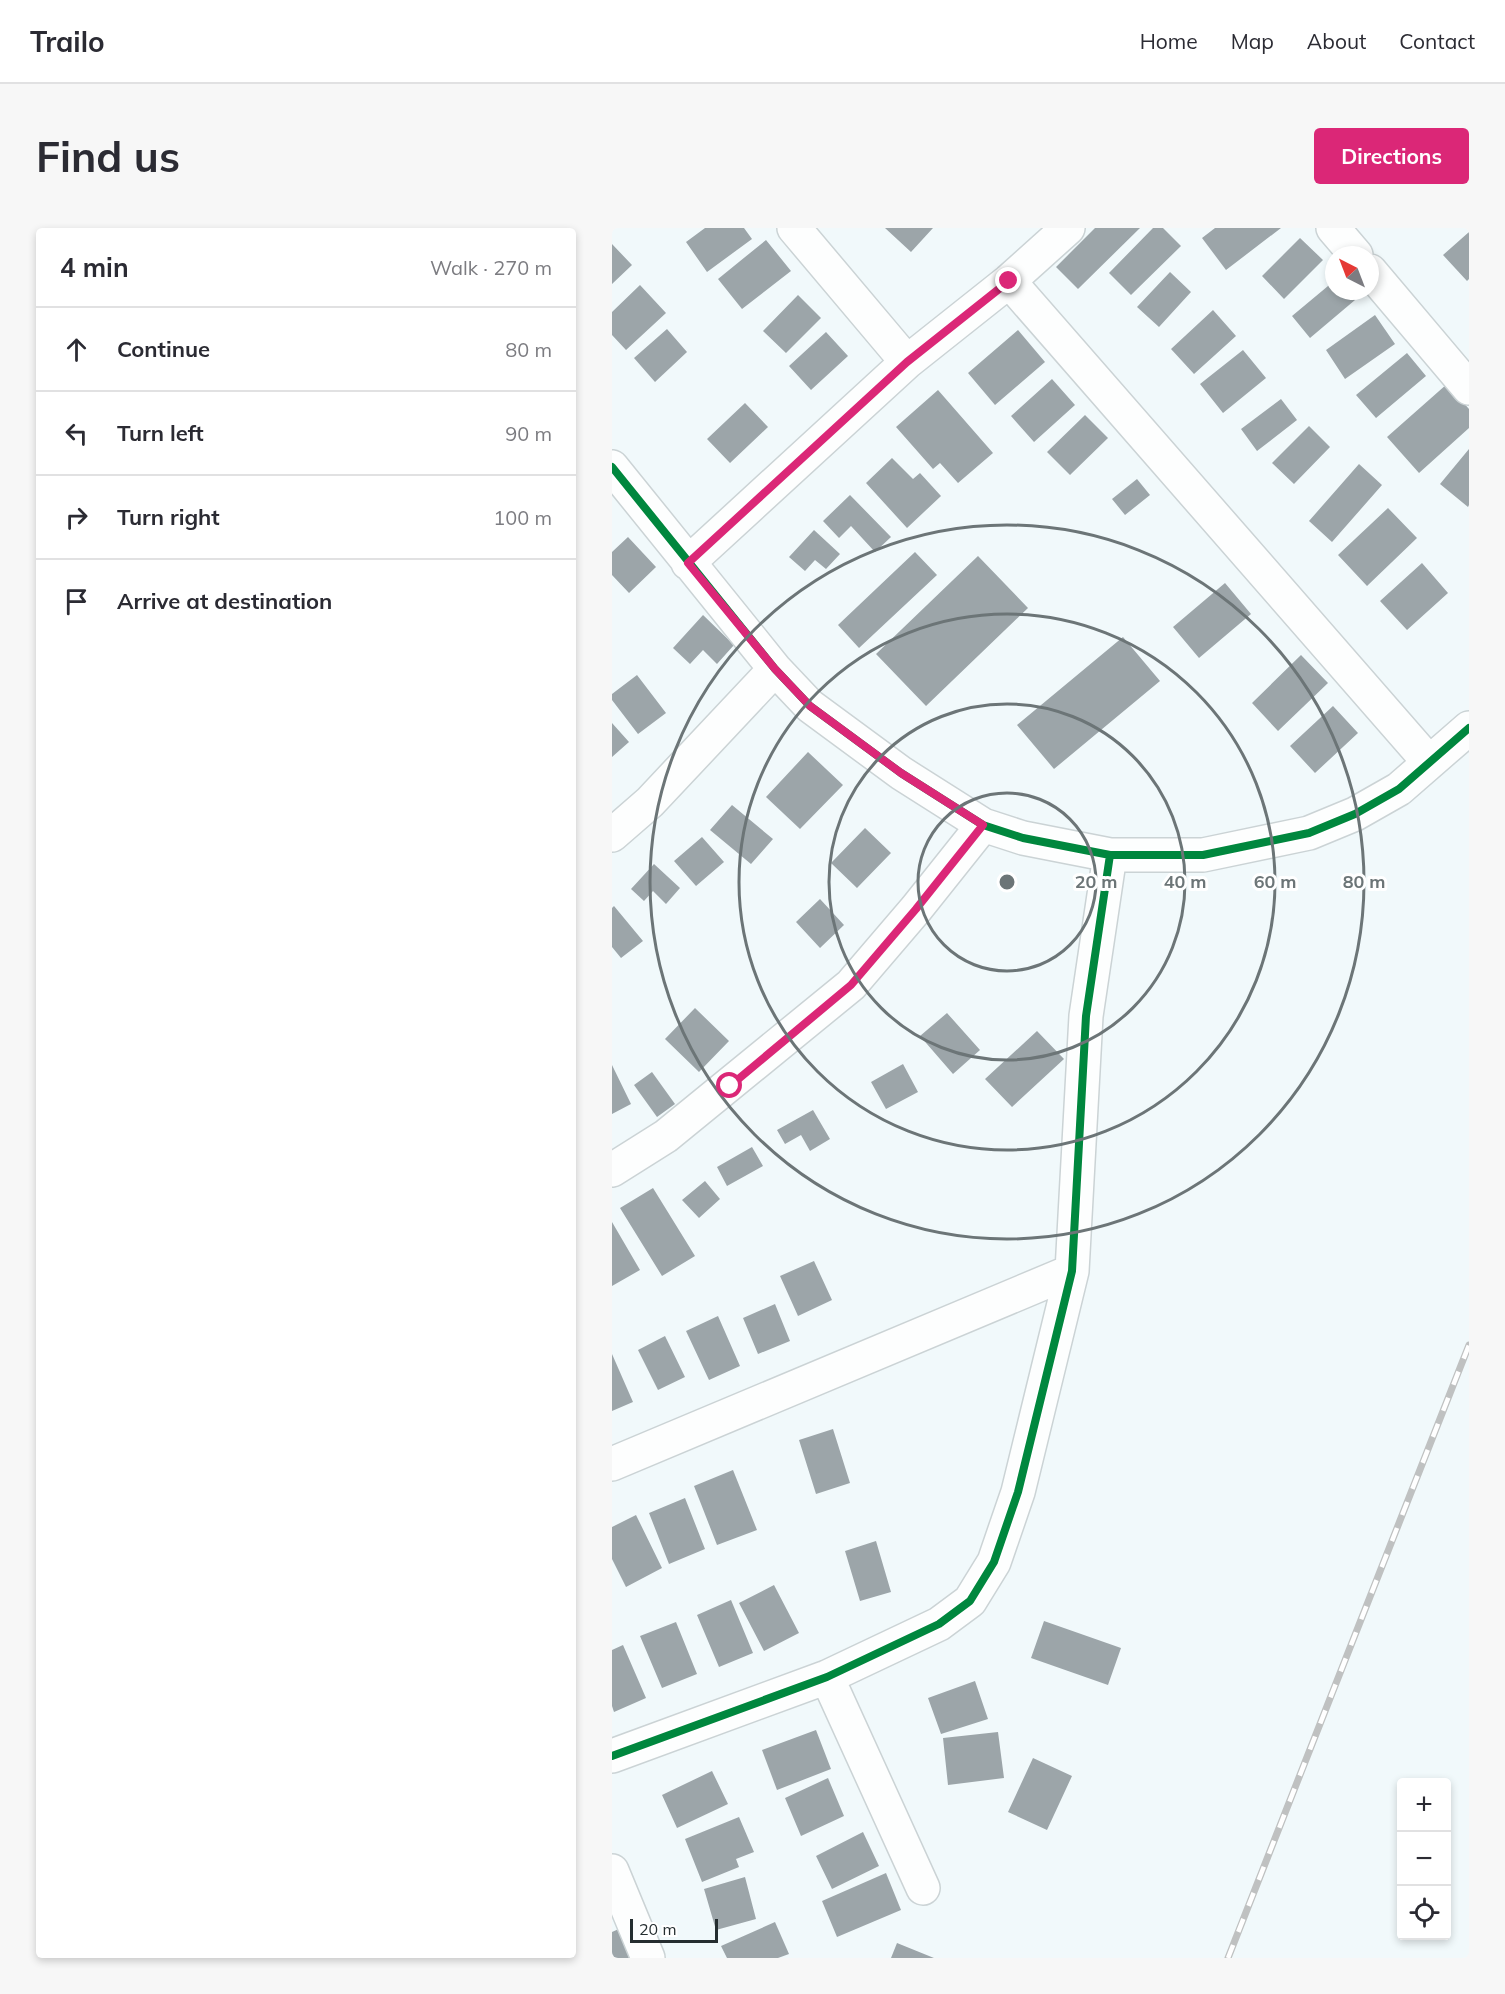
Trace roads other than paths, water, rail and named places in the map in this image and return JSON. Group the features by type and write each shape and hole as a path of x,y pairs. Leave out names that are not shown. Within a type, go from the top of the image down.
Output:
{"street":[{"path":"794,228 907,362"},
{"path":"688,563 907,362 1009,281 1068,228"},
{"path":"1333,228 1348,246"},
{"path":"1009,281 1429,762"},
{"path":"1379,282 1469,388"},
{"path":"612,467 775,669 810,706 901,773 983,825 1023,838 1110,855 1203,855 1309,833 1355,814 1390,794 1469,728"},
{"path":"612,835 650,802 775,669"},
{"path":"612,1170 666,1136 851,985 983,825"},
{"path":"612,1756 827,1677 939,1624 970,1601 994,1562 1018,1492 1072,1271 1086,1016 1110,855"},
{"path":"612,1464 1072,1271"},
{"path":"827,1677 923,1888"},
{"path":"612,1871 648,1958"}],"railway":[{"path":"1228,1958 1469,1345"}]}
